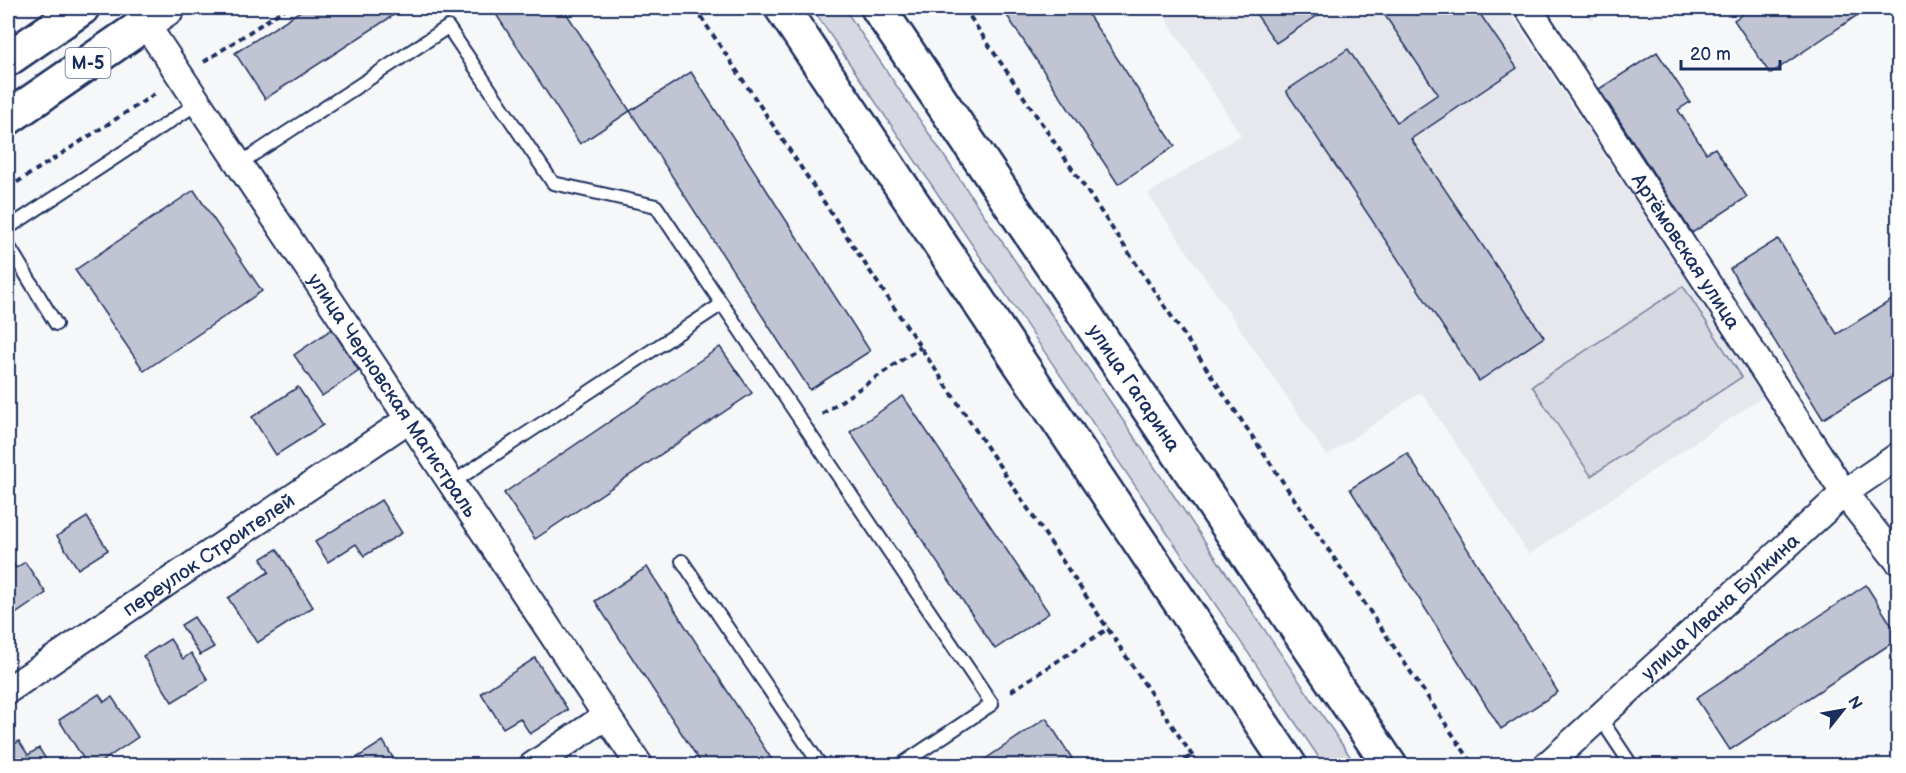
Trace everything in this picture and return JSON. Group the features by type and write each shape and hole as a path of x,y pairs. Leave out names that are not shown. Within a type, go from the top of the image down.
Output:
{"main road":[{"name":"М-5","path":"8,59 81,8"},
{"path":"782,8 1290,765"},
{"name":"улица Гагарина","path":"878,8 1390,765"},
{"name":"М-5","path":"8,118 157,15"}],"street":[{"name":"Артёмовская улица","path":"1528,8 1844,493 1899,561"},
{"name":"улица Черновская Магистраль","path":"157,15 183,77 198,103 640,765"},
{"name":"переулок Строителей","path":"8,690 409,419"},
{"name":"улица Ивана Булкина","path":"1546,765 1844,493 1899,456"},
{"path":"532,765 606,716"}],"lane":[{"path":"239,164 448,27 553,183 656,206 992,704 899,765"},
{"path":"8,228 198,103"},
{"path":"8,245 56,324"},
{"path":"452,483 722,304"},
{"path":"681,561 821,765"},
{"path":"1599,718 1632,765"}],"path":[{"path":"8,15 19,8"},
{"path":"8,188 183,77 286,8"},
{"path":"695,8 1199,765"},
{"path":"964,8 1474,765"},
{"path":"804,426 921,347"},
{"path":"992,704 1108,628"},
{"path":"1176,765 1192,755"}],"shaded area":[{"path":"812,8 844,8 1356,765 1324,765"},
{"path":"1159,8 1507,8 1764,396 1529,554 1421,392 1327,456 1148,194 1241,135"},
{"path":"1583,8 1611,8 1591,20"},
{"path":"1683,286 1742,377 1591,476 1532,386"}],"building":[{"path":"305,8 403,9 265,99 235,53"},
{"path":"492,8 563,8 630,111 580,144"},
{"path":"1002,8 1084,8 1175,146 1118,184"},
{"path":"1252,8 1329,8 1276,43"},
{"path":"1380,8 1476,8 1517,68 1411,139 1544,337 1479,381 1286,91 1348,49 1397,122 1438,94"},
{"path":"1752,8 1868,8 1770,74 1734,20"},
{"path":"1657,52 1690,102 1678,110 1706,153 1715,148 1747,197 1692,233 1599,89"},
{"path":"691,72 870,351 810,390 630,111"},
{"path":"194,190 262,291 144,371 75,270"},
{"path":"1778,239 1837,334 1898,296 1898,373 1823,419 1730,269"},
{"path":"332,329 359,371 322,396 294,355"},
{"path":"720,347 752,393 535,539 504,493"},
{"path":"298,387 323,425 276,455 252,417"},
{"path":"903,396 1049,613 995,649 850,432"},
{"path":"1407,453 1558,692 1501,729 1350,489"},
{"path":"381,500 402,533 364,556 356,544 328,562 315,542"},
{"path":"87,517 108,550 78,569 57,536"},
{"path":"277,549 313,607 257,643 228,598 269,572 261,559"},
{"path":"8,556 16,568 25,562 46,593 8,619"},
{"path":"647,567 776,766 703,766 595,601"},
{"path":"1866,585 1898,635 1898,639 1730,750 1696,698"},
{"path":"194,617 214,647 200,655 181,625"},
{"path":"170,639 183,659 191,653 208,680 172,702 143,656"},
{"path":"535,658 568,710 530,734 520,718 503,728 481,693"},
{"path":"99,694 104,702 112,697 138,737 95,766 88,766 59,720"},
{"path":"1046,718 1077,766 975,766"},
{"path":"19,741 28,755 39,748 50,766 8,766 8,748"},
{"path":"383,741 398,766 344,766"}]}
